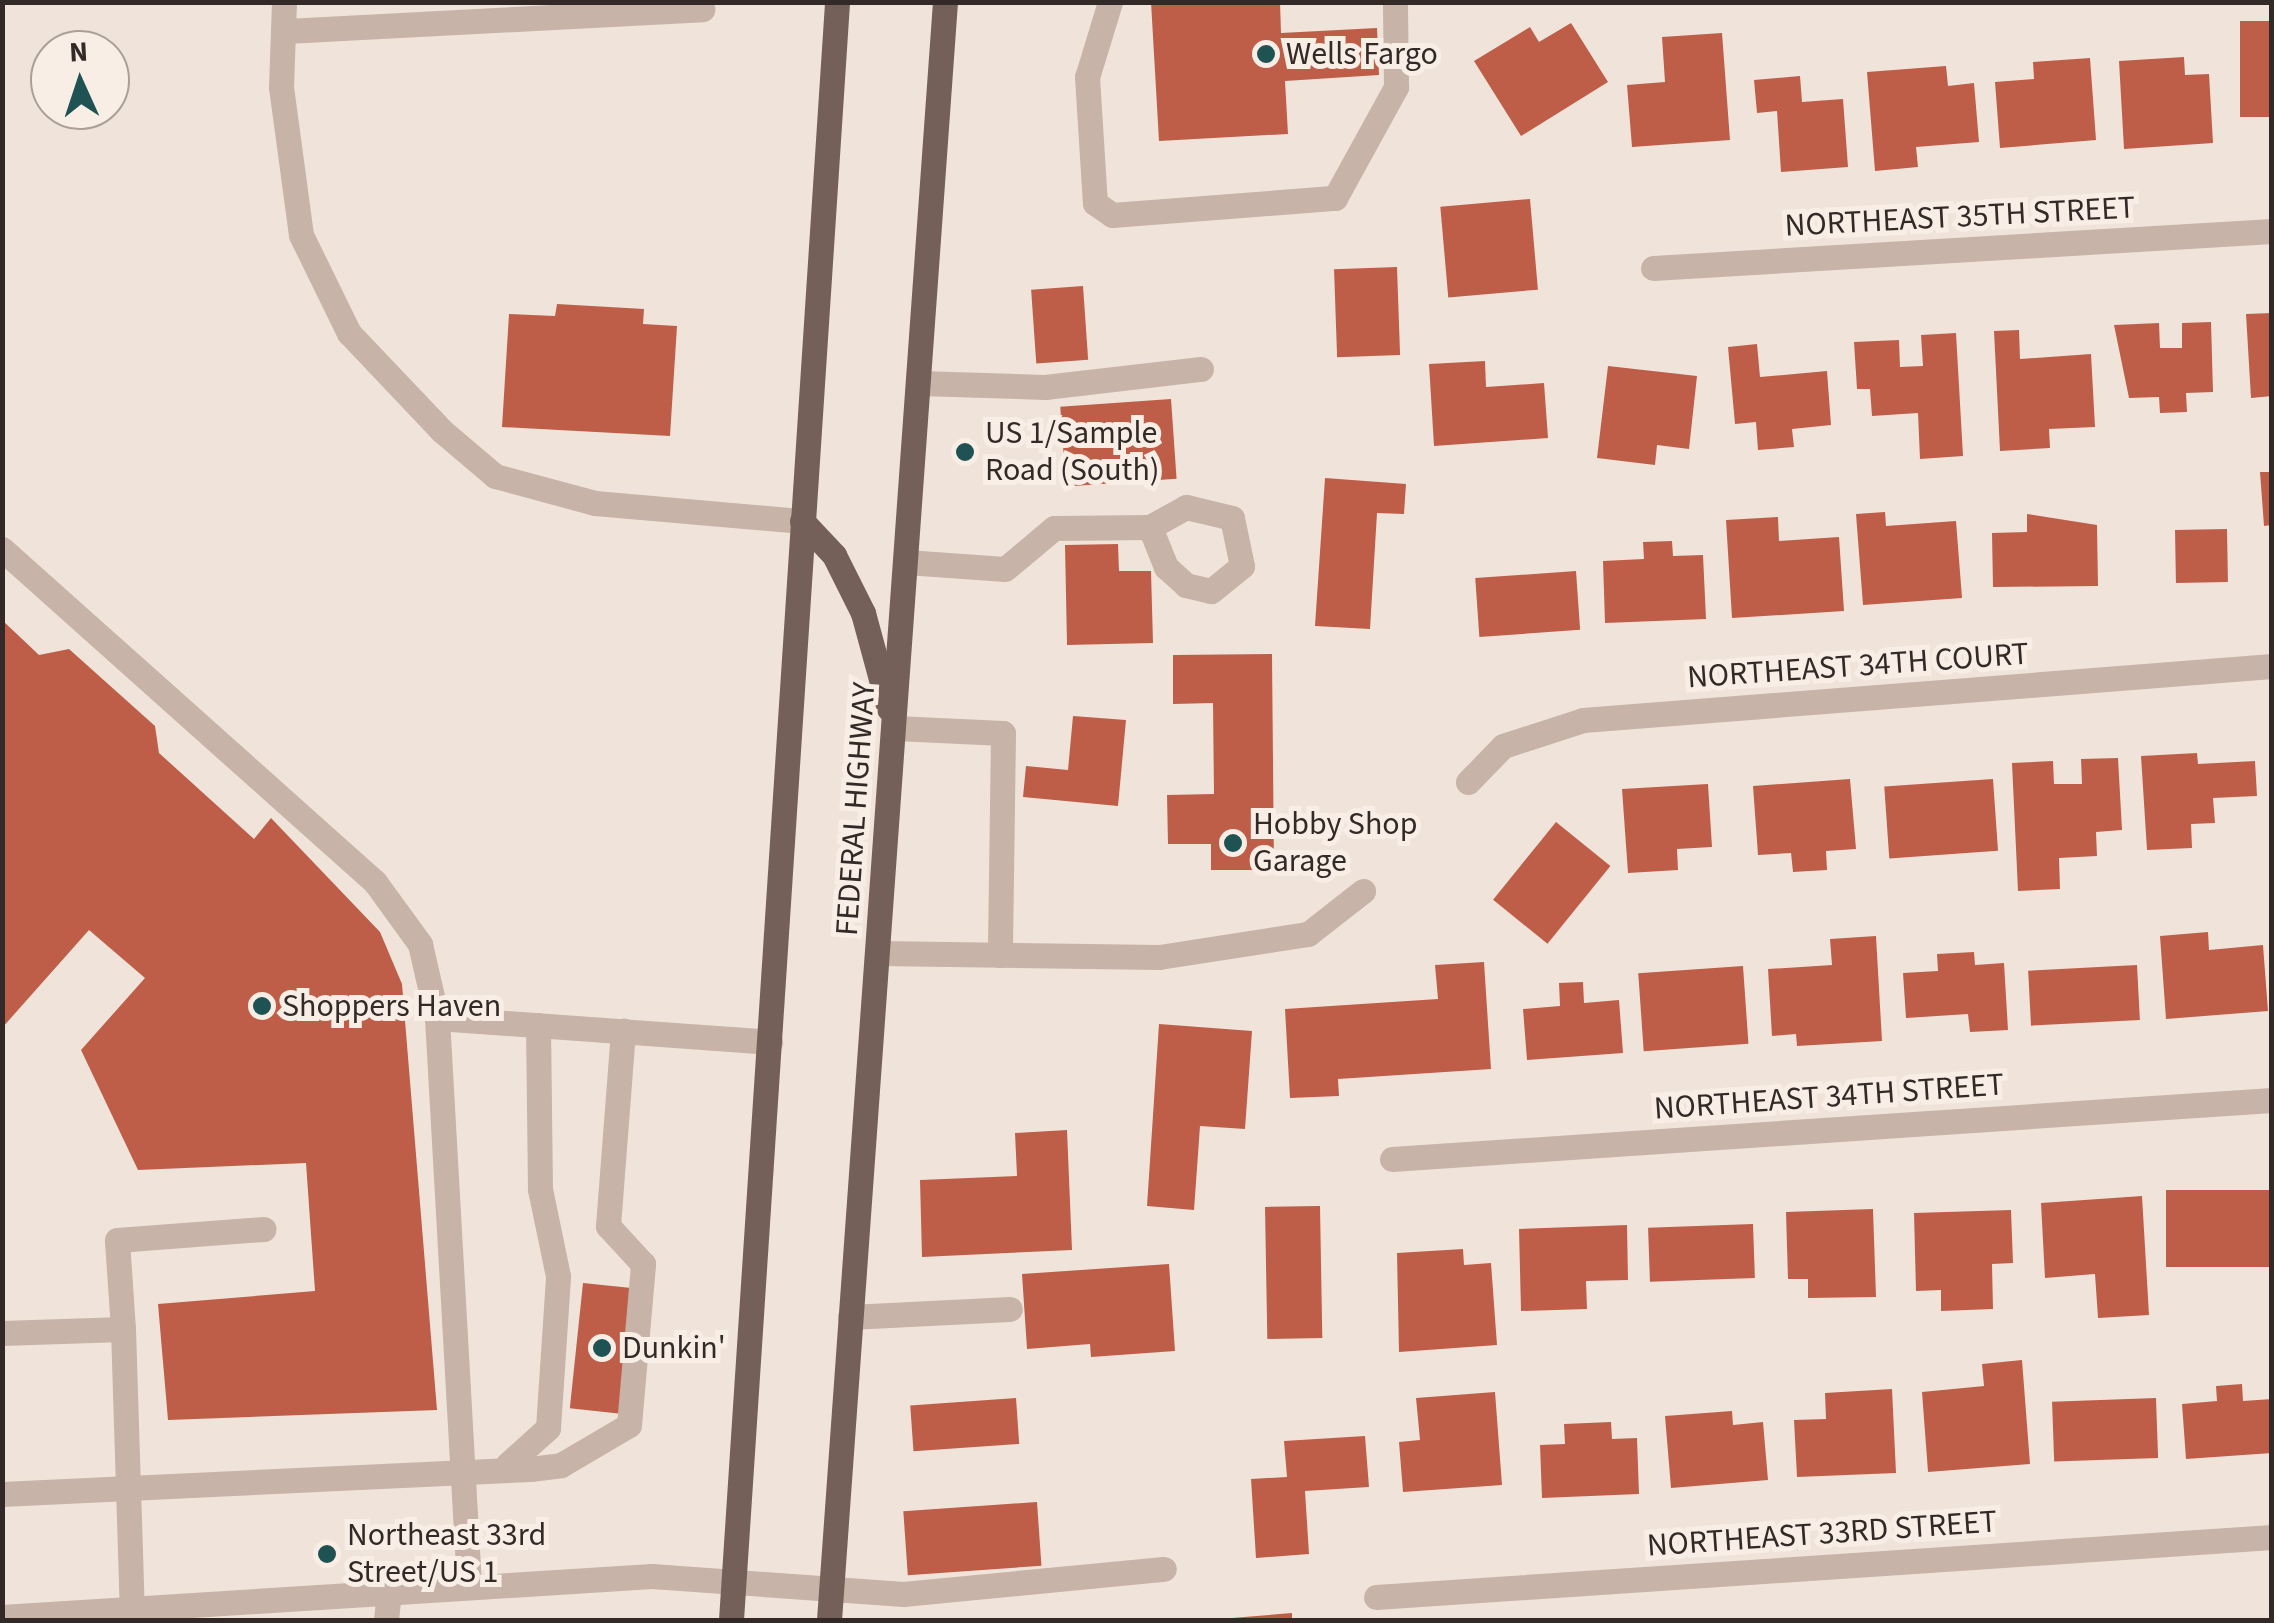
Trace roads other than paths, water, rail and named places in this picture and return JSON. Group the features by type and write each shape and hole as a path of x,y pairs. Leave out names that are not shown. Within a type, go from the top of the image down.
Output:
{"main road":[{"path":"731,1620 837,2"},
{"name":"FEDERAL HIGHWAY","path":"828,1620 945,2"},
{"path":"802,521 834,555 863,613 895,728"}],"street":[{"path":"284,2 286,31 280,87 302,235 349,333 442,431 495,476 596,504 802,521"},
{"path":"1110,2 1087,77 1095,203 1112,215 1335,198 1396,87 1395,2"},
{"path":"286,31 370,14 702,9"},
{"name":"NORTHEAST 35TH STREET","path":"1653,268 2272,231"},
{"path":"919,383 1045,387 1202,369"},
{"path":"906,562 1005,568 1054,528 1150,528"},
{"path":"2,549 375,882 420,944 436,1018 468,1585"},
{"name":"NORTHEAST 34TH COURT","path":"1468,782 1503,746 1582,720 2272,666"},
{"path":"895,728 1003,732 1000,955"},
{"path":"878,953 1159,956 1308,934 1363,892"},
{"path":"436,1018 770,1042"},
{"path":"508,1464 548,1428 558,1276 540,1189 538,1025"},
{"path":"2,1494 508,1464 562,1465 629,1425 643,1264 608,1226 623,1032"},
{"name":"NORTHEAST 34TH STREET","path":"1392,1160 2272,1100"},
{"path":"124,1612 128,1486 117,1240 264,1229"},
{"path":"850,1317 1010,1309"},
{"path":"2,1333 122,1329"},
{"name":"NORTHEAST 33RD STREET","path":"1376,1597 2272,1536"},
{"path":"2,1617 124,1612 468,1585 734,1582 903,1594 1164,1569"},
{"path":"386,1620 389,1590"}],"place":[{"name":"Wells Fargo","path":"1266,54"},
{"name":"US 1/Sample Road (South)","path":"965,452"},
{"name":"Hobby Shop Garage","path":"1233,843"},
{"name":"Shoppers Haven","path":"262,1006"},
{"name":"Dunkin'","path":"602,1348"},
{"name":"Northeast 33rd Street/US 1","path":"327,1554"}]}
